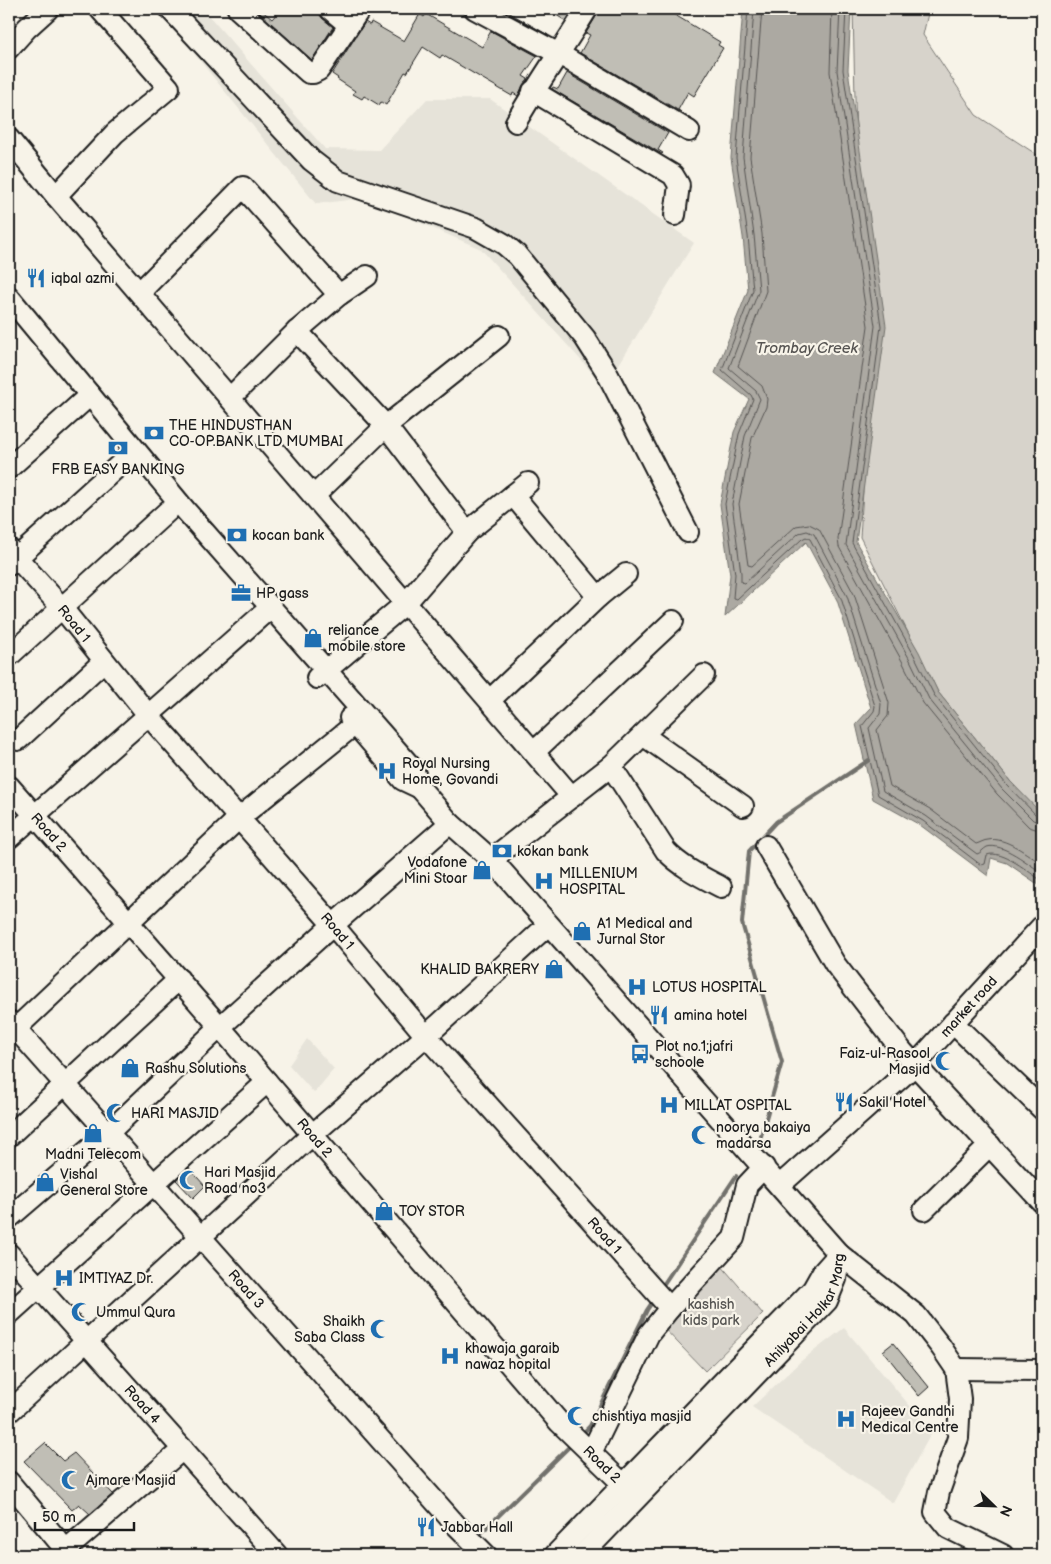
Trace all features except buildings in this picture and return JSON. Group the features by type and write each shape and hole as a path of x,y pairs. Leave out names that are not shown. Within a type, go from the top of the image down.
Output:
{"street":[{"path":"9,48 48,9"},
{"path":"56,196 115,133 169,88 100,9"},
{"path":"170,9 311,160 325,172 338,181 476,228 496,239 517,255 593,349 688,532"},
{"path":"238,9 309,73 319,70 360,9"},
{"path":"330,9 349,26"},
{"path":"475,9 559,54 689,131"},
{"path":"516,122 533,92 587,9"},
{"path":"533,92 673,175 679,185 675,215"},
{"path":"9,139 572,797"},
{"path":"140,292 243,187 339,295"},
{"path":"230,398 297,331 339,295 367,276"},
{"path":"9,297 85,399 126,458 169,510 267,611"},
{"path":"9,318 186,511 267,611 361,720 413,769 420,788 450,823 493,861 780,1185 838,1254 916,1315 956,1369 960,1399 958,1438 934,1512 948,1528 1003,1555"},
{"path":"297,331 386,426 468,532"},
{"path":"314,496 386,426 499,336"},
{"path":"9,468 85,399"},
{"path":"11,557 126,458"},
{"path":"321,674 406,603 468,532 520,489 598,597"},
{"path":"9,656 169,510"},
{"name":"Road 1","path":"11,557 62,608 149,716 333,925 426,1036 670,1308"},
{"path":"490,700 598,597 626,574"},
{"path":"9,838 267,611"},
{"path":"534,752 673,621"},
{"path":"18,740 104,661"},
{"path":"493,861 502,851 610,766 704,675"},
{"path":"11,1028 130,923 239,818 361,720"},
{"path":"643,735 743,806"},
{"path":"610,766 672,857 694,873 721,887"},
{"name":"Road 2","path":"9,786 179,979 559,1422 624,1485"},
{"path":"9,1218 108,1133 220,1027 450,823"},
{"path":"766,846 835,964 915,1065 1042,1202"},
{"path":"9,1412 313,1134 426,1036 548,924"},
{"name":"market road","path":"780,1185 915,1065 1042,926"},
{"path":"9,1136 179,979"},
{"path":"953,1024 1042,1109"},
{"name":"Road 3","path":"11,1028 65,1084 450,1518 486,1555"},
{"path":"9,1314 267,1082"},
{"path":"924,1210 990,1146"},
{"path":"591,1453 649,1334 670,1308 734,1238 747,1185 764,1167"},
{"name":"Road 4","path":"9,1254 277,1555"},
{"name":"Ahilyabai Holkar Marg","path":"555,1555 813,1289 822,1273 838,1254"},
{"name":"Ahilyabai Holkar Marg","path":"582,1555 827,1302 836,1279 838,1254"},
{"path":"956,1369 1042,1370"},
{"path":"9,1482 65,1554 183,1449"}],"shaded area":[{"path":"158,9 203,9 325,149 379,150 427,99 490,99 694,243 605,387 481,249 363,198 316,204"},
{"path":"307,1039 334,1069 314,1093 289,1065"},
{"name":"Rajeev Gandhi Medical Centre","path":"844,1328 932,1432 893,1503 752,1407 801,1361"}],"green space":[{"path":"853,9 929,9 923,35 976,115 1042,158 1042,815 1019,792 938,692 860,537 874,323 856,143"},
{"name":"kashish kids park","path":"714,1257 763,1314 705,1371 656,1320"}],"water":[{"name":"Trombay Creek","path":"743,9 851,9 848,70 886,326 856,542 919,652 938,692 1010,781 1042,814 1042,887 1007,863 991,858 988,876 920,825 873,799 856,724 871,708 837,600 806,542 725,617 730,575 720,504 734,432 749,399 715,373 748,290 743,237 731,158"}],"waterway":[{"path":"761,1136 782,1062 742,923 749,851 776,822 869,760"},
{"path":"661,1288 736,1176"},
{"path":"581,1435 590,1426 647,1310 655,1298"},
{"path":"476,1538 573,1443"},
{"path":"458,1555 467,1546"}],"place":[{"name":"iqbal azmi","path":"36,278"},
{"name":"THE HINDUSTHAN CO-OP.BANK LTD MUMBAI","path":"154,433"},
{"name":"FRB EASY BANKING","path":"118,448"},
{"name":"kocan bank","path":"237,535"},
{"name":"HP gass","path":"241,593"},
{"name":"reliance mobile store","path":"313,638"},
{"name":"Royal Nursing Home, Govandi","path":"387,771"},
{"name":"kokan bank","path":"502,851"},
{"name":"Vodafone Mini Stoar","path":"482,870"},
{"name":"MILLENIUM HOSPITAL","path":"544,881"},
{"name":"A1 Medical and Jurnal Stor","path":"582,931"},
{"name":"KHALID BAKRERY","path":"554,969"},
{"name":"LOTUS HOSPITAL","path":"637,987"},
{"name":"amina hotel","path":"659,1015"},
{"name":"Plot no.1;jafri schoole","path":"640,1054"},
{"name":"Faiz-ul-Rasool Masjid","path":"945,1061"},
{"name":"Rashu Solutions","path":"130,1068"},
{"name":"Sakil Hotel","path":"844,1102"},
{"name":"MILLAT OSPITAL","path":"669,1105"},
{"name":"HARI MASJID","path":"116,1113"},
{"name":"Madni Telecom","path":"93,1133"},
{"name":"noorya bakaiya madarsa","path":"701,1135"},
{"name":"Hari Masjid Road no3","path":"189,1180"},
{"name":"Vishal General Store","path":"45,1182"},
{"name":"TOY STOR","path":"384,1211"},
{"name":"IMTIYAZ Dr.","path":"64,1278"},
{"name":"Ummul Qura","path":"81,1312"},
{"name":"Shaikh Saba Class","path":"380,1329"},
{"name":"khawaja garaib nawaz hopital","path":"450,1356"},
{"name":"chishtiya masjid","path":"577,1416"},
{"name":"Rajeev Gandhi Medical Centre","path":"846,1419"},
{"name":"Ajmare Masjid","path":"71,1480"},
{"name":"Jabbar Hall","path":"426,1527"}]}
